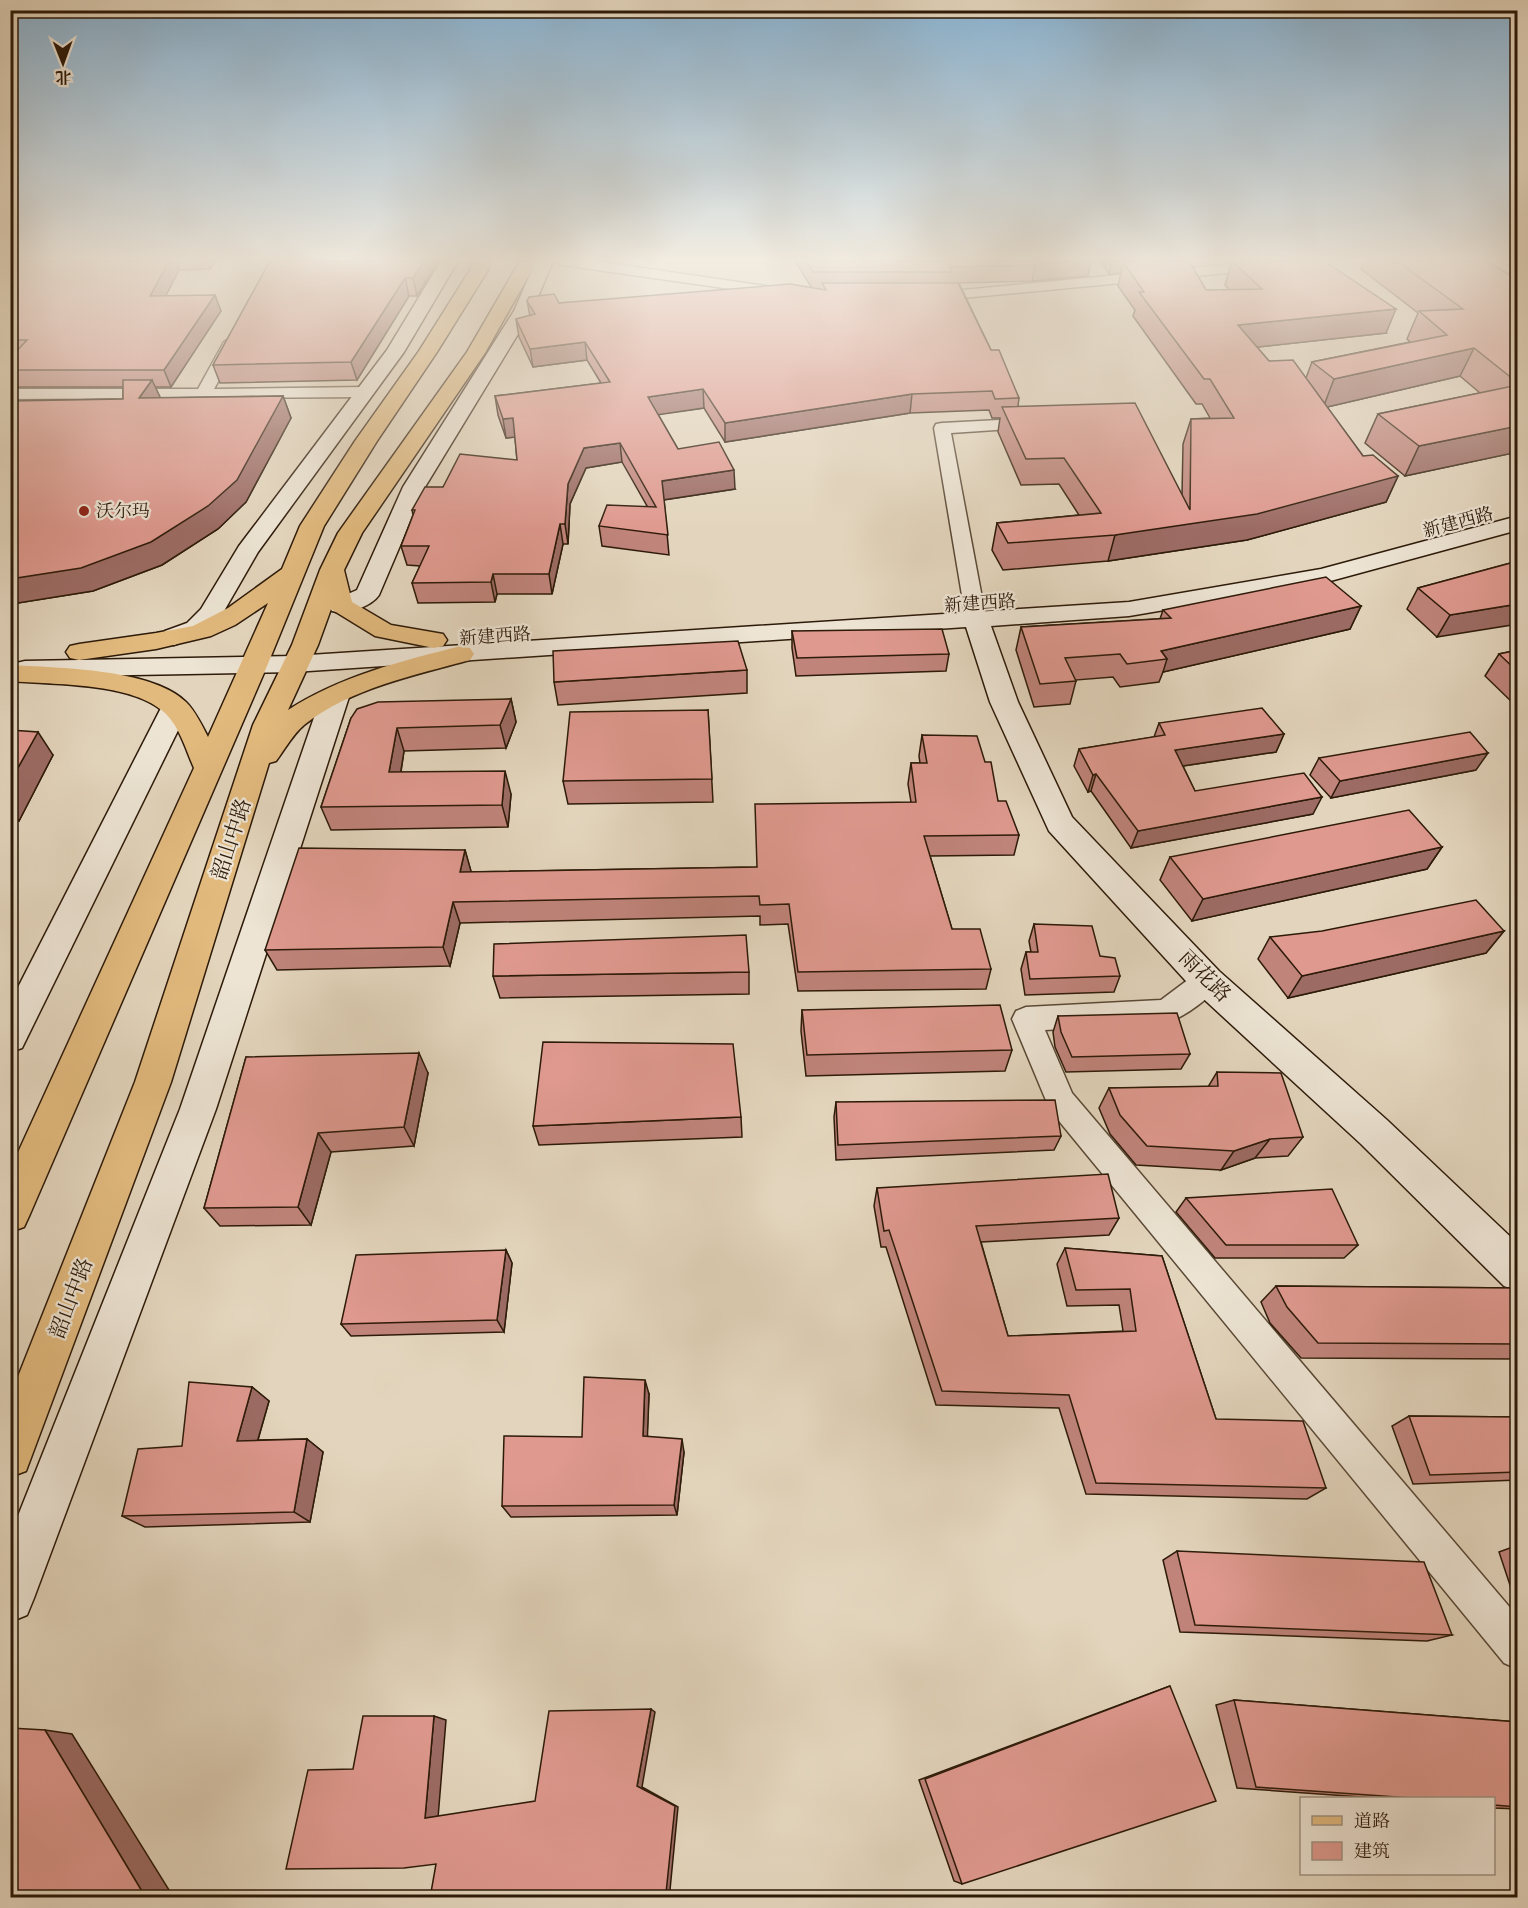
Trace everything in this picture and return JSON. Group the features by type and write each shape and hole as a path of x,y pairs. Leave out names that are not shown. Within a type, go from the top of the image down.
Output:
{"main road":[{"path":"10,1214 257,657 312,526 366,441 429,350"},
{"name":"韶山中路","path":"10,1455 153,1082 267,725 299,654 332,570 350,533 478,350"},
{"path":"332,570 341,606 384,631 434,640"},
{"path":"79,652 174,638 203,630 228,618 291,574"},
{"path":"252,772 294,719 379,676 461,654"},
{"path":"10,671 122,684 161,697 175,708 190,729 208,768"}],"street":[{"path":"203,394 228,350"},
{"path":"174,638 196,628 211,613 247,551 396,350"},
{"path":"341,606 367,595 414,488 499,350"},
{"path":"10,394 365,392"},
{"path":"974,611 942,428 1020,424"},
{"name":"新建西路","path":"299,654 461,654 974,611 1119,594 1296,564 1518,507"},
{"name":"新建西路","path":"299,654 434,640 974,611 1129,609 1312,578 1518,523"},
{"name":"雨花路","path":"974,611 1004,702 1060,822 1207,981 1374,1132 1518,1272"},
{"path":"10,653 79,652 257,657"},
{"path":"10,671 299,654"},
{"path":"10,1598 198,1108 335,697"},
{"path":"10,1038 175,708"},
{"path":"1207,981 1167,1011 1026,1019 1060,1101 1518,1649"}],"building":[{"path":"18,350 178,350 164,370 10,370 10,358"},
{"path":"221,350 359,350 351,362 213,365"},
{"path":"590,350 999,350 1019,398 995,399 992,391 912,394 725,423 703,389 648,397 678,449 719,442 734,470 662,481 668,535 599,526 607,505 656,507 620,443 584,448 568,484 565,524 560,524 549,574 493,574 491,582 412,583 429,546 401,546 415,510 412,510 425,487 443,487 460,454 517,460 513,418 503,419 495,396 610,382"},
{"path":"1182,350 1260,350 1269,361 1293,360 1363,456 1373,455 1398,476 1257,514 1115,535 1008,543 997,523 1101,513 1064,458 1026,459 1002,407 1135,403 1190,510 1191,419 1234,418 1210,379 1204,379"},
{"path":"1372,350 1465,350 1334,379 1312,362"},
{"path":"1477,350 1518,350 1518,383"},
{"path":"123,380 152,380 139,398 283,396 237,480 208,506 151,542 81,568 10,579 10,401 123,399"},
{"path":"1518,385 1518,426 1419,446 1378,414"},
{"path":"1518,561 1518,604 1450,615 1418,588"},
{"path":"1326,577 1361,606 1161,651 1167,659 1127,664 1120,654 1065,658 1076,681 1040,684 1021,627 1171,618 1163,610"},
{"path":"942,629 949,654 797,658 792,631"},
{"path":"738,641 747,670 554,682 553,651"},
{"path":"1518,650 1518,672 1499,654"},
{"path":"511,699 500,725 397,728 389,772 505,771 502,805 321,807 351,718 357,709 378,702"},
{"path":"1262,708 1284,734 1175,750 1195,791 1304,773 1322,797 1138,831 1096,774 1093,775 1079,749 1165,735 1159,723"},
{"path":"708,710 712,779 563,781 570,712"},
{"path":"10,730 38,732 10,782"},
{"path":"1470,732 1488,753 1340,781 1319,758"},
{"path":"922,735 977,736 985,762 991,762 998,801 1006,801 1019,835 924,836 952,929 980,929 991,969 798,972 789,904 760,905 759,896 453,902 443,947 265,950 299,848 465,850 460,872 757,867 755,804 916,802 911,763 927,763"},
{"path":"1409,810 1442,847 1203,899 1170,857"},
{"path":"1476,900 1504,931 1302,976 1270,937 1322,931"},
{"path":"1034,924 1092,926 1100,956 1115,958 1120,976 1030,979 1026,952 1038,952"},
{"path":"746,935 749,972 493,976 494,944"},
{"path":"1000,1005 1012,1050 807,1055 802,1010"},
{"path":"1177,1013 1190,1054 1072,1057 1061,1032 1058,1016"},
{"path":"543,1042 733,1044 741,1117 533,1126"},
{"path":"419,1053 404,1127 318,1133 298,1207 204,1208 246,1057"},
{"path":"1217,1072 1281,1073 1303,1137 1270,1139 1234,1151 1147,1146 1120,1115 1109,1088 1218,1086"},
{"path":"1055,1100 1061,1136 838,1145 836,1102"},
{"path":"1108,1174 1119,1218 976,1226 1008,1336 1136,1331 1130,1289 1076,1290 1065,1248 1162,1256 1216,1419 1303,1421 1326,1488 1096,1483 1069,1395 942,1391 889,1230 884,1231 877,1188"},
{"path":"1332,1189 1358,1245 1226,1245 1186,1198"},
{"path":"506,1250 497,1320 341,1324 356,1255"},
{"path":"1276,1286 1518,1288 1518,1344 1318,1343 1287,1307"},
{"path":"584,1377 645,1380 643,1436 682,1439 674,1505 502,1506 504,1436 582,1437"},
{"path":"189,1382 252,1387 237,1441 307,1439 294,1512 122,1516 138,1449 182,1446"},
{"path":"1409,1416 1518,1417 1518,1472 1430,1475"},
{"path":"1177,1551 1424,1562 1452,1635 1195,1625"},
{"path":"1170,1686 1216,1801 962,1884 925,1779"},
{"path":"1234,1700 1518,1722 1518,1807 1495,1805 1495,1797 1397,1797 1256,1787"},
{"path":"651,1709 637,1786 675,1806 666,1893 575,1898 430,1898 436,1864 404,1868 286,1869 308,1770 353,1769 363,1716 434,1716 425,1818 535,1801 549,1711"},
{"path":"10,1728 45,1730 146,1898 10,1898"},
{"path":"1518,1896 1518,1898 1486,1898"}],"place":[{"name":"沃尔玛","path":"84,511"}]}
